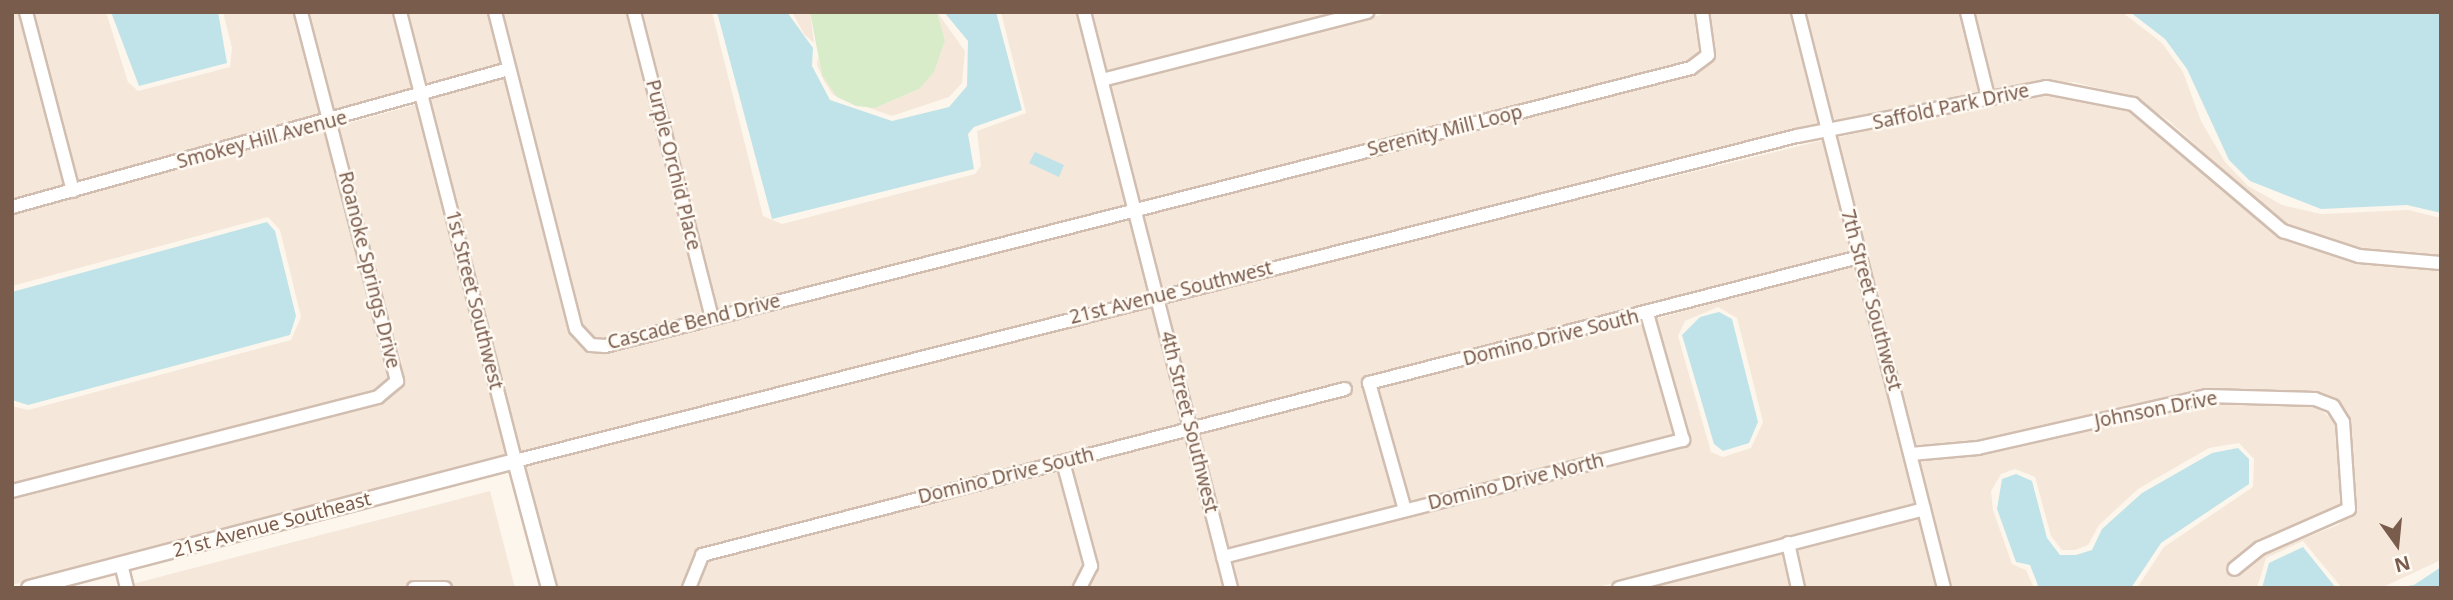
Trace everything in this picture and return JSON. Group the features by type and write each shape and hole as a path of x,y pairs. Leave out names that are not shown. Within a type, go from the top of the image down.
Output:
{"street":[{"path":"26,12 73,191"},
{"name":"Roanoke Springs Drive","path":"12,491 390,391 397,365 302,12"},
{"name":"1st Street Southwest","path":"400,12 550,588"},
{"name":"Cascade Bend Drive","path":"495,12 582,339 605,346 1135,210"},
{"name":"Purple Orchid Place","path":"634,12 712,318"},
{"name":"4th Street Southwest","path":"1084,12 1231,588"},
{"path":"1101,80 1367,12"},
{"name":"Serenity Mill Loop","path":"1135,210 1690,68 1708,55 1702,12"},
{"name":"7th Street Southwest","path":"1798,12 1944,588"},
{"path":"1966,12 1988,97"},
{"name":"Smokey Hill Avenue","path":"12,207 421,97 429,89 509,69"},
{"name":"Saffold Park Drive","path":"1828,133 1988,97 2075,88 2133,104 2283,231 2360,256 2441,263"},
{"name":"21st Avenue Southwest","path":"515,461 1157,297 1828,133"},
{"name":"Domino Drive South","path":"1405,510 1369,383 1647,314 1859,257"},
{"name":"Domino Drive North","path":"1223,556 1683,440 1647,314"},
{"name":"Domino Drive South","path":"690,588 702,555 1345,388"},
{"name":"Johnson Drive","path":"1911,454 1978,448 2207,396 2315,399 2333,406 2343,422 2349,509 2260,548 2234,569"},
{"name":"21st Avenue Southeast","path":"29,588 515,461"},
{"path":"1063,462 1091,566 1080,588"},
{"path":"1619,588 1924,509"},
{"path":"1788,544 1798,588"},
{"path":"121,564 127,588"},
{"path":"414,588 445,588"}],"shaded area":[{"path":"12,12 20,12 66,186 12,200"},
{"path":"32,12 106,12 128,82 138,91 230,67 232,48 223,12 296,12 323,116 77,184"},
{"path":"307,12 394,12 414,92 334,113"},
{"path":"405,12 489,12 502,64 424,85"},
{"path":"501,12 629,12 705,313 604,339 592,339 582,327"},
{"path":"640,12 712,12 763,216 782,224 975,174 981,166 977,131 1026,113 1001,12 1078,12 1128,205 716,311"},
{"path":"792,12 810,12 814,43 804,34"},
{"path":"937,12 965,51 962,83 949,97 892,116 833,95 824,81 817,65 818,57 822,75 875,108 919,89 945,40"},
{"path":"1090,12 1342,12 1105,73"},
{"path":"1392,12 1696,12 1702,52 1688,62 1139,202 1109,85"},
{"path":"1708,12 1792,12 1821,127 1161,289 1142,215 1692,75 1713,57"},
{"path":"1803,12 1961,12 1981,92 1832,126"},
{"path":"1972,12 2122,12 2162,43 2183,72 2201,121 2225,162 2248,186 2282,205 2321,214 2408,210 2441,218 2441,256 2360,250 2285,226 2168,120 2134,98 2074,82 1992,90"},
{"path":"506,76 571,330 591,351 1131,217 1150,292 519,453 428,99"},
{"path":"2074,94 2131,110 2281,237 2359,263 2441,269 2441,560 2381,588 2342,588 2303,541 2266,558 2257,588 2137,588 2164,547 2253,487 2254,459 2239,443 2209,448 2138,489 2099,525 2088,545 2075,550 2062,550 2051,536 2035,477 2015,469 2001,474 1991,491 1993,510 2012,564 2026,570 2034,588 1950,588 1918,460 1979,454 2208,402 2314,405 2338,424 2343,505 2256,543 2226,567 2233,577 2263,554 2338,525 2354,510 2349,422 2335,401 2315,393 2206,390 1977,442 1915,447 1835,138 2015,97"},
{"path":"418,104 508,456 12,585 12,498 395,395 402,364 338,126"},
{"path":"327,129 391,379 375,391 12,485 12,406 28,410 291,340 301,317 280,230 268,217 12,286 12,213"},
{"path":"1824,140 1852,252 1362,378 1398,506 1227,549 1197,435 1352,393 1348,381 1193,422 1164,301"},
{"path":"1856,264 1917,504 1594,588 1237,588 1230,561 1684,446 1688,438 1655,319","holes":["1718,307 1737,318 1763,422 1751,448 1723,457 1711,452 1678,336 1685,321"]},
{"path":"1153,304 1182,425 701,548 684,588 555,588 523,466"},
{"path":"1644,321 1676,435 1408,503 1376,388"},
{"path":"1186,437 1225,588 1086,588 1096,569 1070,466"},
{"path":"1060,469 1085,565 1074,587 695,588 706,560"},
{"path":"490,491 515,588 117,588"},
{"path":"1920,517 1938,588 1804,588 1795,548"},
{"path":"1784,551 1793,588 1644,588"}],"green space":[{"path":"810,12 937,12 945,40 934,72 919,89 875,108 856,106 837,97 822,75"}],"water":[{"path":"111,12 218,12 227,63 139,86"},
{"path":"717,12 787,12 813,48 812,66 830,100 892,121 949,107 967,86 968,41 944,12 996,12 1022,110 974,127 968,134 974,169 772,219"},
{"path":"2130,12 2441,12 2441,213 2407,205 2321,209 2250,181 2229,160 2187,69 2165,39"},
{"path":"1035,152 1064,165 1059,177 1029,163"},
{"path":"267,222 275,231 296,316 290,335 28,405 12,400 12,292"},
{"path":"1719,312 1732,319 1758,422 1749,443 1723,451 1714,444 1682,335 1700,317"},
{"path":"2238,448 2249,459 2249,484 2161,543 2131,588 2039,588 2030,565 2016,562 1997,509 2002,479 2016,474 2032,481 2047,538 2060,555 2076,555 2092,550 2102,529 2142,493 2212,453"},
{"path":"2303,547 2336,588 2262,588 2269,563"},
{"path":"2441,567 2441,588 2395,588 2414,585"}]}
